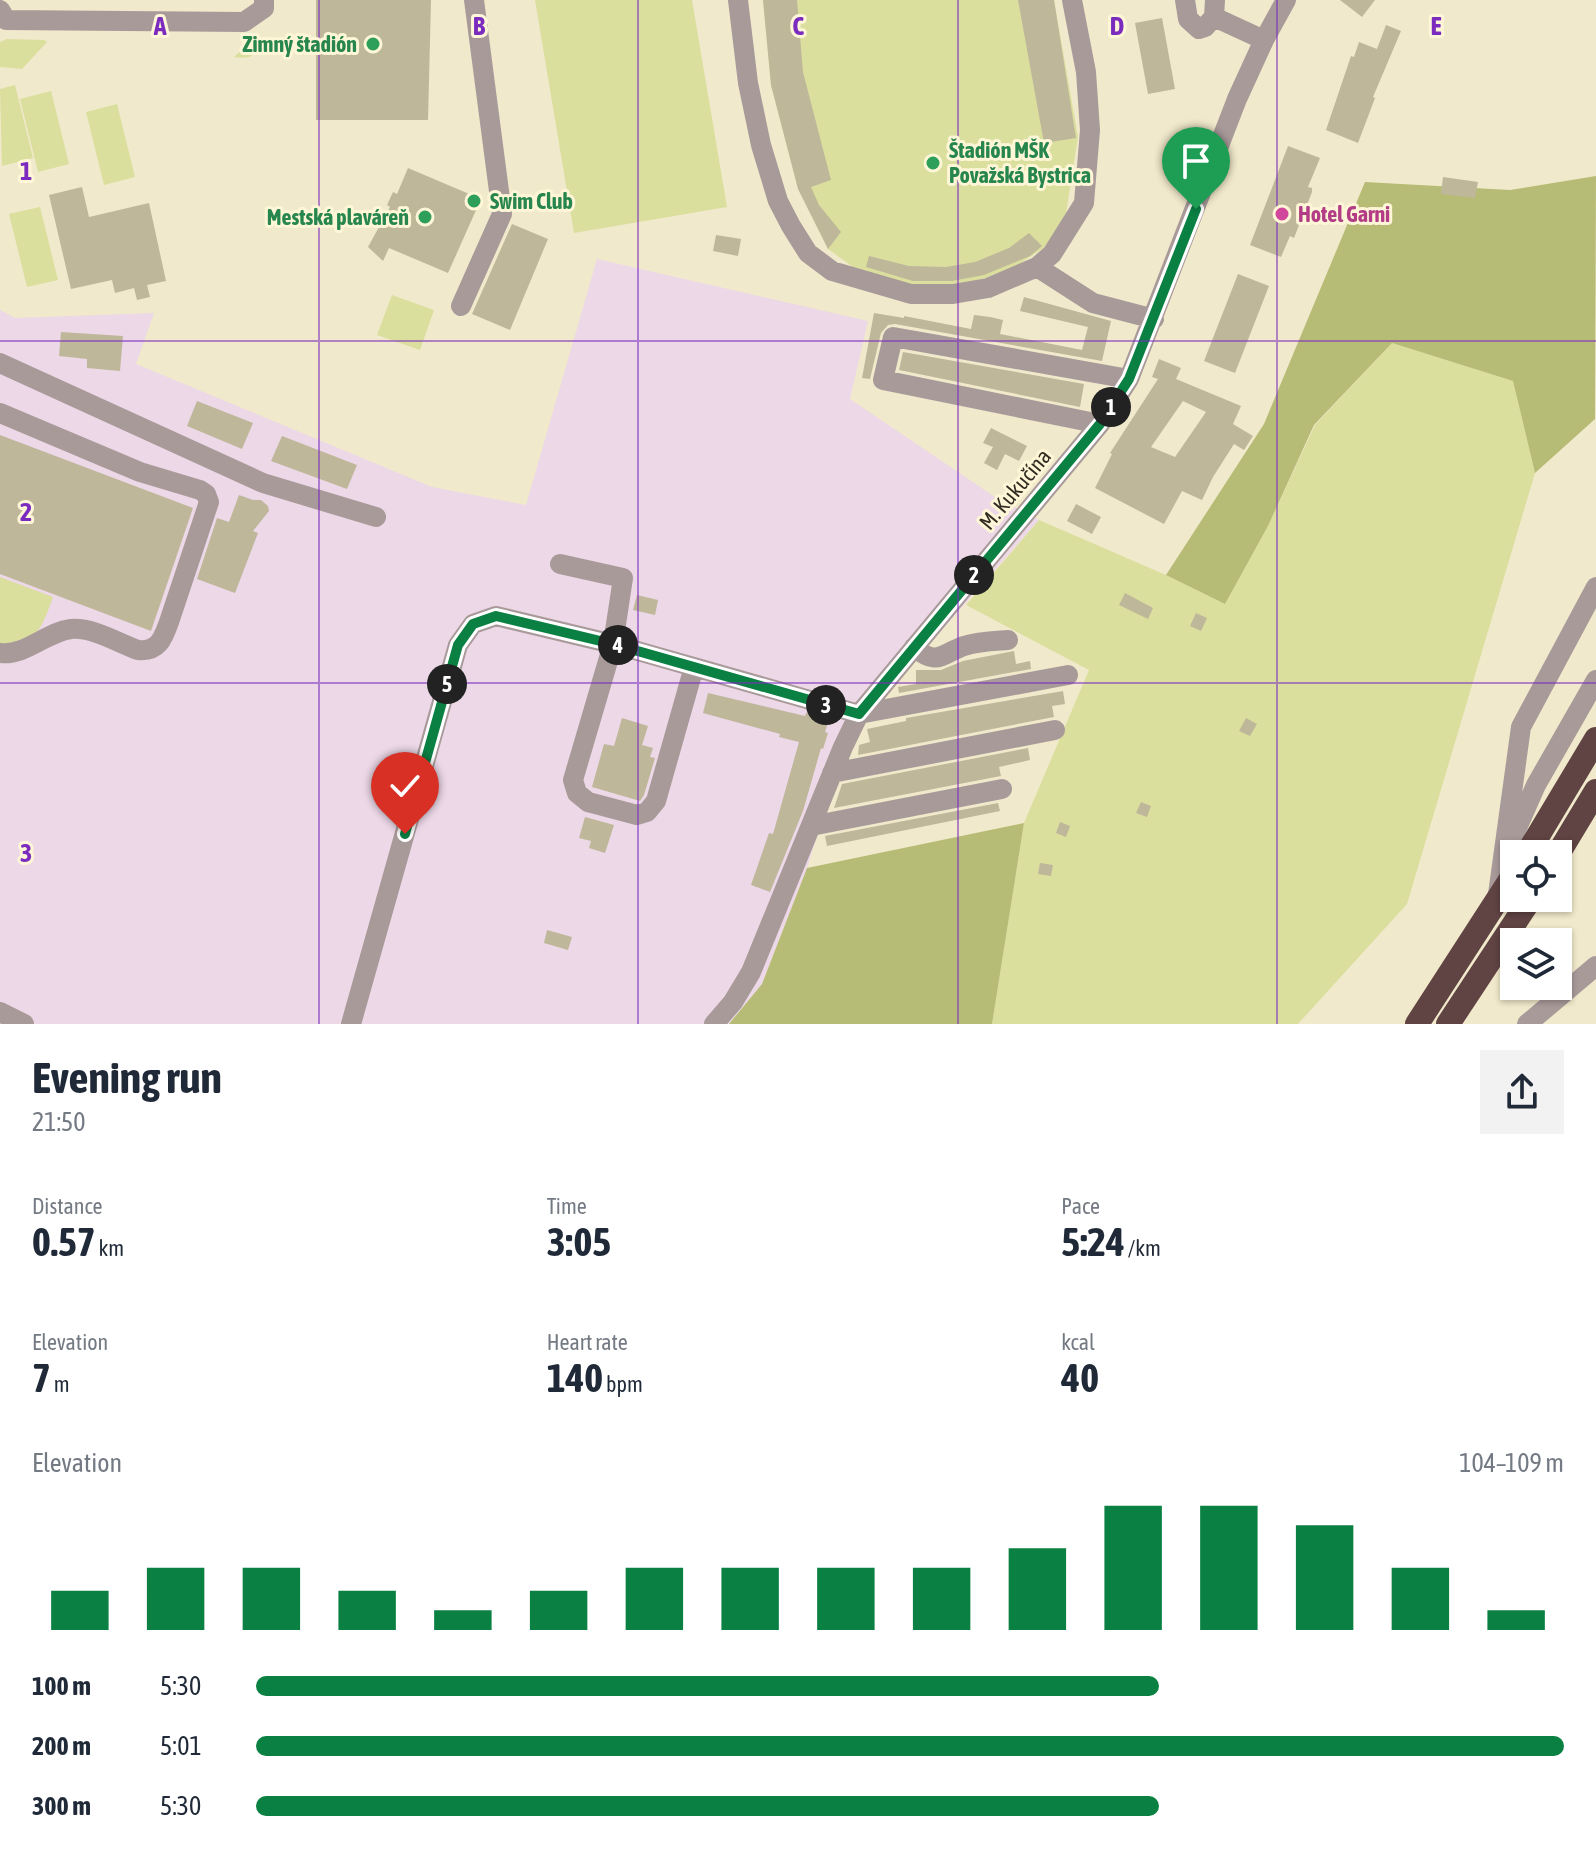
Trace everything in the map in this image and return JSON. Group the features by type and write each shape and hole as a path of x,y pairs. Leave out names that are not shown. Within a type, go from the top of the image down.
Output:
{"highway":[{"path":"1529,840 1596,739"},
{"path":"1566,840 1596,791"},
{"path":"1417,1024 1500,894"},
{"path":"1448,1024 1522,912"}],"street":[{"path":"0,10 6,20 244,22 264,8 264,0"},
{"path":"461,306 502,214 474,0"},
{"path":"738,0 748,83 761,145 778,201 791,226 808,253 832,271 911,294 953,294 988,288 1037,267 1052,254 1084,203 1090,130 1086,72 1072,0"},
{"path":"1185,0 1188,19 1199,29 1205,27 1215,8 1264,40"},
{"name":"M. Kukučína","path":"714,1024 733,1002 751,972 859,714 1100,424 1129,379 1237,99 1286,0"},
{"path":"1037,267 1093,303 1154,319"},
{"path":"1100,424 883,380 893,337 1129,379"},
{"path":"0,363 263,483 376,517"},
{"path":"0,413 127,467 200,490 209,502 169,622 156,647 138,650 77,629 63,631 16,652 0,653"},
{"path":"560,564 623,578 613,644 573,780 577,793 588,802 637,815 647,812 656,801 694,667"},
{"path":"1516,840 1521,727 1596,587"},
{"path":"351,1024 458,645 473,624 496,616 613,644 859,714 1068,675"},
{"path":"914,647 926,658 936,658 973,644 1008,640"},
{"path":"1521,840 1536,785 1596,680"},
{"path":"832,773 1055,730"},
{"path":"811,826 1002,789"},
{"path":"1527,1024 1596,966"},
{"path":"0,1012 24,1024"}],"shaded area":[{"path":"597,259 868,321 850,399 992,495 1039,520 861,722 834,783 807,868 762,984 729,1024 0,1024 0,310 15,318 154,313 136,364 432,487 526,505"}],"green space":[{"path":"535,0 692,0 727,207 574,233"},
{"name":"Štadión MŠK Považská Bystrica","path":"763,0 1054,0 1078,137 1065,220 1044,248 1013,268 971,283 929,288 864,275 828,249 798,188 771,85"},
{"path":"256,38 259,46 255,53 249,57 234,57"},
{"path":"7,39 47,42 22,69 0,67 0,42"},
{"path":"15,85 33,158 2,166 0,89"},
{"path":"51,91 69,164 38,172 20,99"},
{"path":"117,104 135,177 104,185 86,112"},
{"path":"1596,176 1595,419 1535,473 1513,381 1392,343 1314,425 1268,526 1225,604 1166,575 1264,424 1365,182 1510,190"},
{"path":"40,207 58,280 27,287 9,214"},
{"path":"392,295 434,310 420,350 377,335"},
{"path":"1392,343 1513,381 1535,473 1407,904 1298,1024 992,1024 1024,823 1089,670 966,605 1039,520 1225,604 1268,526 1315,425"},
{"path":"0,577 53,597 36,632 0,647"},
{"path":"1024,823 992,1024 729,1024 762,984 807,868"}],"building":[{"name":"Zimný štadión","path":"316,0 431,0 428,120 316,120"},
{"path":"763,0 797,0 803,72 831,180 811,187 819,205 841,232 828,249 798,189 771,85"},
{"path":"1018,0 1054,0 1076,138 1044,143"},
{"path":"1340,0 1375,0 1362,17"},
{"path":"1162,18 1175,89 1148,94 1135,23"},
{"path":"1386,25 1401,31 1373,97 1358,143 1326,130 1351,56 1354,57 1359,42 1377,49"},
{"name":"Hotel Garni","path":"1288,146 1320,158 1308,187 1312,188 1312,192 1294,238 1290,236 1281,257 1250,245"},
{"path":"408,168 481,199 448,273 389,248 383,261 368,247 390,207 387,205 393,192 397,194"},
{"path":"1443,177 1478,182 1475,198 1441,194"},
{"path":"82,187 89,217 149,203 166,281 147,285 150,297 137,300 134,288 115,293 112,280 71,289 49,195"},
{"path":"512,224 548,239 510,330 472,314"},
{"path":"1029,233 1042,246 1030,256 984,275 952,281 913,281 866,267 869,256 909,266 946,267 975,262 1009,248"},
{"path":"716,235 741,239 738,256 713,251"},
{"path":"1238,274 1269,286 1235,373 1204,361"},
{"path":"1024,297 1111,321 1102,361 895,324 888,325 881,333 870,379 862,378 874,313 971,329 974,315 990,317 1003,320 1000,334 1082,350 1088,327 1020,311"},
{"path":"61,332 123,336 120,371 87,368 87,359 59,356"},
{"path":"903,352 1084,384 1080,407 899,370"},
{"path":"1159,359 1181,368 1176,379 1241,406 1233,424 1253,436 1244,450 1234,444 1202,500 1182,491 1164,524 1095,488 1110,453 1158,379 1152,377","holes":["1183,401 1206,412 1175,457 1151,447"]},
{"path":"197,401 253,423 242,449 187,426"},
{"path":"991,428 1027,446 1019,461 1005,454 997,470 984,463 993,447 983,443"},
{"path":"0,435 193,508 151,631 0,574"},
{"path":"282,436 357,465 347,489 271,461"},
{"path":"239,495 261,500 269,511 253,531 258,533 235,593 197,579 217,518 229,522"},
{"path":"1076,504 1101,517 1092,534 1067,521"},
{"path":"1125,593 1153,608 1148,619 1119,605"},
{"path":"637,595 658,600 655,615 633,610"},
{"path":"1196,613 1207,618 1201,631 1190,626"},
{"path":"1014,651 1016,664 1030,661 1031,669 899,693 898,687 916,684 916,670 941,670 963,661"},
{"path":"1063,691 1065,704 1052,706 1054,717 858,755 859,745 870,742 867,729 906,721 906,718"},
{"path":"708,693 829,719 825,732 828,733 803,811 770,892 751,885 769,833 773,834 799,742 703,713"},
{"path":"622,718 648,726 642,745 653,748 650,757 655,758 640,801 592,787 604,744 614,746"},
{"path":"1246,718 1257,724 1250,736 1239,731"},
{"path":"1028,748 1030,760 999,767 1001,776 834,808 842,784"},
{"path":"1141,802 1151,806 1147,817 1136,813"},
{"path":"998,803 1000,811 827,846 825,836"},
{"path":"585,817 614,825 605,853 589,848 591,841 579,838"},
{"path":"1060,822 1070,826 1066,837 1056,833"},
{"path":"1040,863 1053,865 1051,876 1038,874"},
{"path":"547,930 572,937 568,950 544,943"}],"place":[{"name":"Zimný štadión","path":"373,44"},
{"name":"Štadión MŠK Považská Bystrica","path":"933,163"},
{"name":"Swim Club","path":"474,201"},
{"name":"Hotel Garni","path":"1282,214"},
{"name":"Mestská plaváreň","path":"425,217"}],"route":[{"path":"405,834 458,645 473,624 496,616 613,644 859,714 1100,424 1129,379 1196,209"}]}
